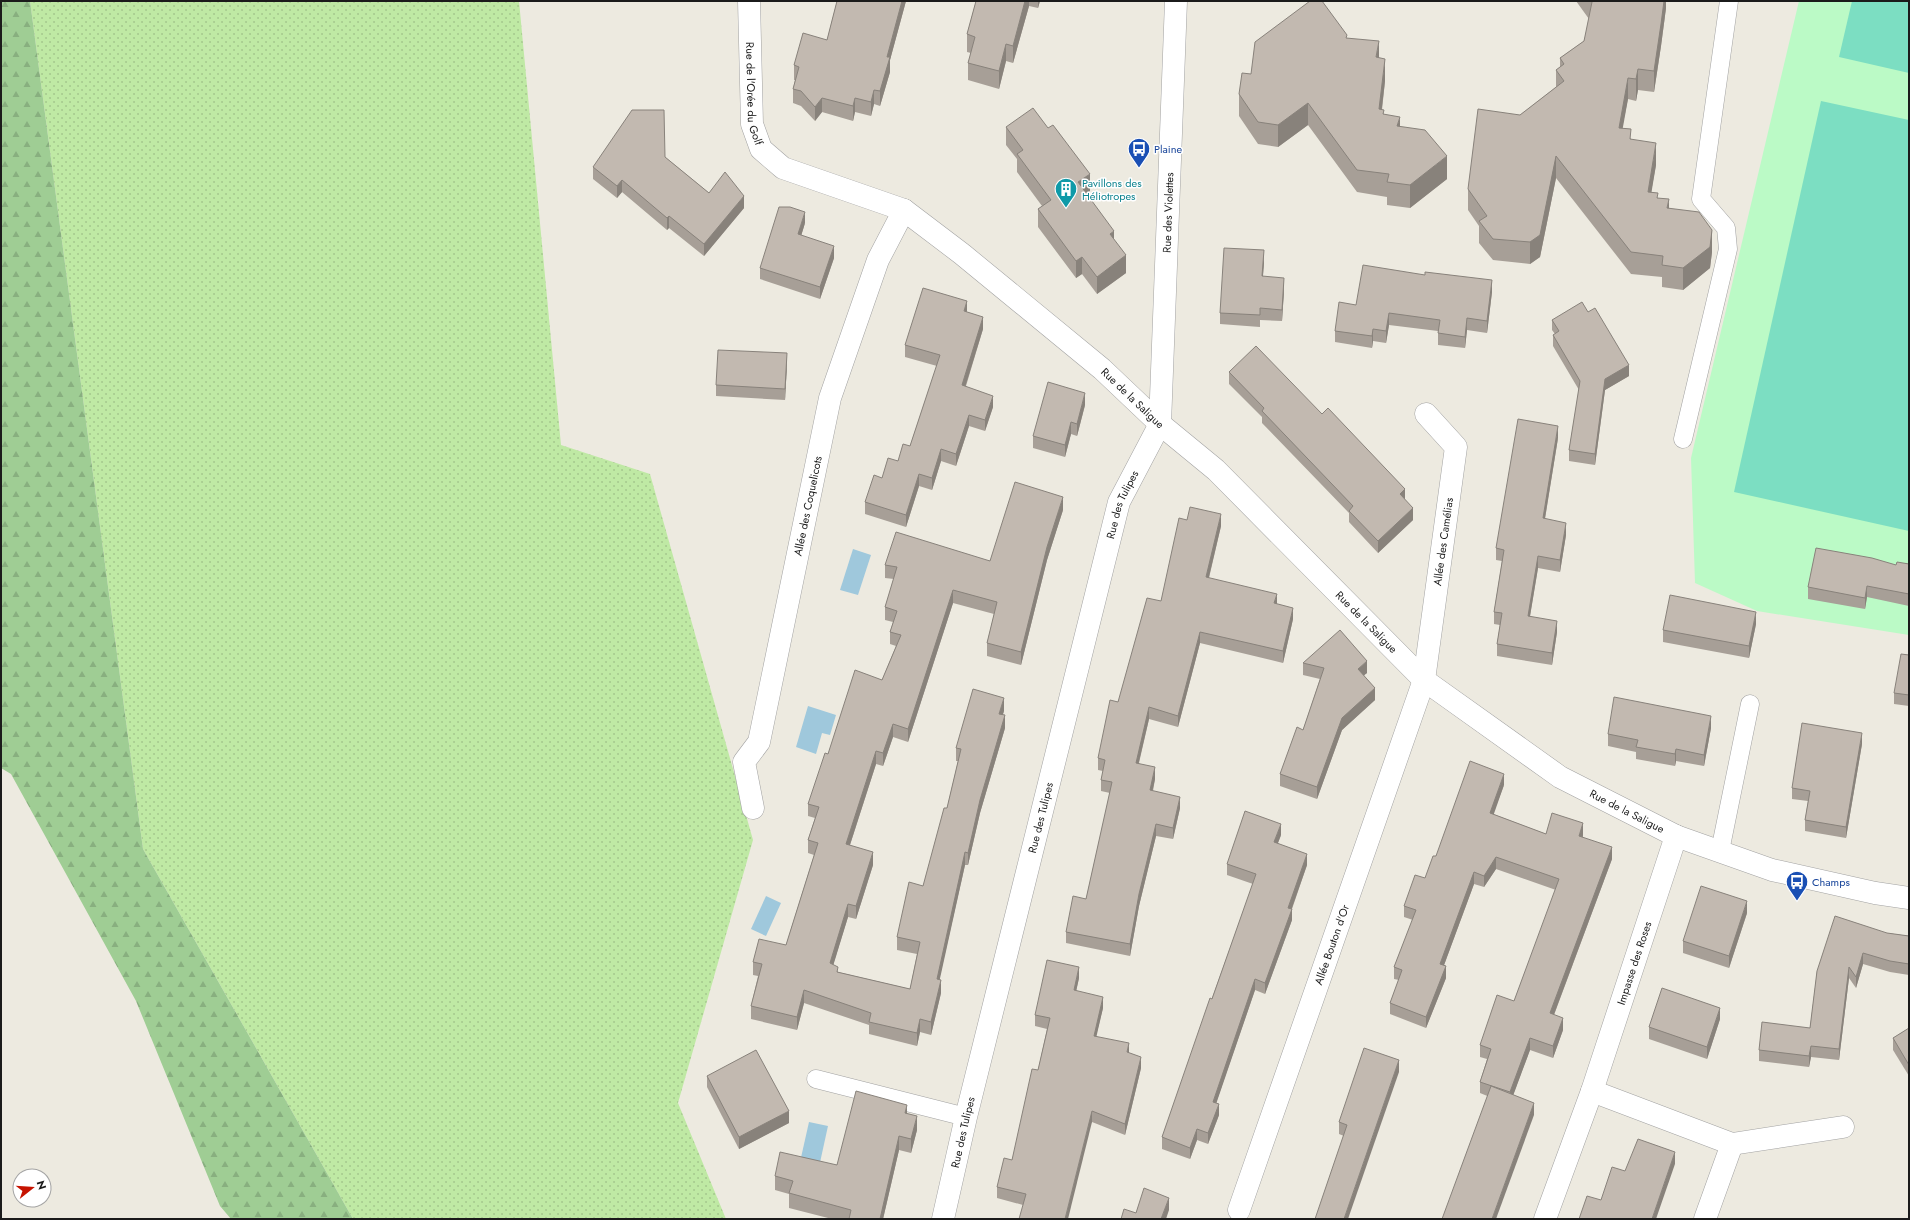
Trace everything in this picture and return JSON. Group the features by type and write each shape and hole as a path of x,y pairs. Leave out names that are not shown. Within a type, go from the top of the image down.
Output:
{"street":[{"name":"Rue de l'Orée du Golf","path":"749,1 752,124 761,149 783,168 904,210"},
{"name":"Rue des Violettes","path":"1160,424 1176,1"},
{"name":"Rue de la Saligue","path":"904,210 962,254 1102,369 1160,424 1216,470 1424,680 1560,777 1676,836 1772,870 1875,893 1909,898"},
{"name":"Allée des Coquelicots","path":"754,808 744,762 759,742 830,398 878,260 904,210"},
{"name":"Allée des Camélias","path":"1424,680 1456,447 1426,414"},
{"name":"Rue des Tulipes","path":"943,1219 966,1117 1119,502 1160,424"},
{"name":"Allée Bouton d'Or","path":"1239,1210 1424,680"},
{"name":"Impasse des Roses","path":"1545,1219 1592,1091 1676,836"},
{"path":"1592,1091 1732,1144 1843,1127"},
{"path":"1706,1219 1732,1144"}],"lane":[{"path":"1683,439 1728,249 1726,228 1701,198 1729,1"},
{"path":"1720,851 1750,704"},
{"path":"816,1079 966,1117"}],"green space":[{"path":"1,1 30,1 143,849 353,1219 231,1219 220,1206 136,1001 11,774 1,768"},
{"path":"30,1 519,1 561,445 650,474 753,840 678,1103 726,1219 353,1219 143,849"},
{"path":"1799,1 1909,1 1909,635 1757,611 1695,583 1691,458"},
{"path":"1852,1 1909,1 1909,73 1839,57"},
{"path":"1821,101 1909,120 1909,531 1734,492"}],"water":[{"path":"853,549 871,555 858,595 840,590"},
{"path":"808,706 836,715 830,735 822,733 816,754 796,747"},
{"path":"766,896 781,903 766,936 751,929"},
{"path":"809,1122 828,1126 819,1167 800,1162"}],"building":[{"path":"837,1 902,1 887,57 890,57 880,91 874,90 871,102 855,98 853,106 822,98 815,107 801,91 793,89 799,67 794,65 803,33 827,40"},
{"path":"976,1 1025,1 1013,46 1006,44 999,71 968,63 975,37 967,34"},
{"path":"1310,1 1322,1 1347,35 1346,38 1379,41 1376,57 1385,59 1379,109 1384,110 1383,114 1400,117 1397,126 1425,130 1447,156 1410,185 1387,182 1389,174 1357,170 1308,103 1278,125 1258,122 1239,94 1242,73 1251,74 1255,42"},
{"path":"1591,1 1664,1 1654,71 1638,69 1636,79 1628,78 1619,128 1631,129 1630,139 1656,143 1648,192 1658,193 1657,198 1669,199 1667,208 1699,212 1712,230 1710,247 1683,268 1662,265 1663,256 1631,252 1556,156 1540,235 1530,242 1493,239 1479,221 1487,216 1468,189 1478,109 1520,115 1564,81 1556,70 1564,64 1560,58 1584,41"},
{"name":"Pavillons des Héliotropes","path":"1033,108 1048,128 1053,125 1090,174 1078,182 1114,231 1110,234 1126,255 1097,277 1082,257 1076,261 1038,209 1051,200 1017,154 1023,150 1006,127"},
{"path":"632,110 664,110 665,157 709,193 725,172 744,196 704,244 669,216 667,218 622,180 617,186 593,167"},
{"path":"779,207 790,207 805,212 798,234 834,246 820,287 760,268"},
{"path":"1224,248 1264,250 1262,276 1284,278 1282,310 1260,308 1260,315 1220,313"},
{"path":"1363,265 1425,275 1425,272 1492,280 1487,321 1467,318 1465,337 1438,333 1440,320 1389,313 1386,331 1373,329 1372,336 1335,331 1339,302 1356,305"},
{"path":"923,288 967,301 964,311 983,317 962,385 993,396 985,420 969,415 956,454 941,449 932,478 919,474 906,515 865,502 874,475 882,478 888,458 898,461 903,444 910,446 940,355 905,345"},
{"path":"1582,302 1588,312 1595,308 1629,365 1605,379 1595,454 1569,450 1580,381 1553,335 1559,331 1552,320"},
{"path":"1256,346 1322,414 1328,408 1405,489 1400,494 1413,508 1378,541 1349,511 1353,506 1262,411 1264,408 1229,372"},
{"path":"718,350 787,353 785,389 716,385"},
{"path":"1048,382 1085,393 1077,424 1071,422 1065,445 1033,436"},
{"path":"1518,419 1558,426 1543,518 1566,523 1560,560 1538,556 1528,616 1557,621 1552,653 1497,644 1502,613 1494,612 1504,550 1496,548"},
{"path":"1015,482 1063,497 1047,547 1021,652 987,643 997,602 953,590 908,729 893,724 883,753 876,751 846,844 873,852 856,906 848,904 830,963 838,967 837,972 910,989 920,942 897,937 909,882 923,886 944,808 947,808 961,749 956,748 973,689 1004,698 999,714 1005,715 980,800 968,853 965,852 937,979 941,980 931,1022 920,1019 917,1033 869,1022 871,1013 804,990 797,1017 751,1006 762,964 753,962 759,939 786,945 818,843 808,840 819,807 808,804 825,753 828,754 855,670 882,680 901,635 890,632 897,611 885,607 897,567 885,565 896,532 990,561"},
{"path":"1190,507 1221,514 1206,577 1277,594 1274,603 1293,608 1283,651 1200,632 1178,716 1149,707 1136,763 1155,767 1150,790 1180,797 1173,828 1156,824 1139,894 1130,944 1066,932 1073,896 1086,899 1112,782 1101,780 1105,760 1098,758 1110,700 1118,702 1147,598 1161,601 1179,518 1187,520"},
{"path":"1816,548 1872,558 1896,565 1897,562 1909,564 1909,594 1867,586 1865,598 1808,587"},
{"path":"1670,595 1756,612 1749,646 1663,630"},
{"path":"1340,630 1367,661 1358,669 1375,688 1342,718 1317,787 1280,774 1297,727 1303,730 1324,668 1303,663"},
{"path":"1901,654 1909,655 1909,695 1894,693"},
{"path":"1614,697 1711,716 1704,755 1676,749 1675,754 1636,747 1638,740 1608,734"},
{"path":"1802,723 1862,733 1846,827 1805,820 1810,791 1792,788"},
{"path":"1470,761 1504,774 1490,813 1546,834 1552,813 1583,823 1579,836 1612,847 1550,1013 1563,1018 1553,1046 1530,1038 1510,1092 1480,1082 1491,1049 1480,1045 1497,995 1514,1001 1559,879 1496,857 1484,876 1474,872 1440,964 1446,966 1426,1017 1390,1003 1402,970 1394,967 1416,910 1404,906 1415,875 1425,878 1433,856 1436,856"},
{"path":"1245,811 1281,824 1274,842 1307,854 1288,908 1292,909 1265,983 1255,979 1213,1102 1219,1104 1208,1133 1197,1129 1190,1148 1162,1137 1210,998 1212,999 1256,874 1227,864"},
{"path":"1701,886 1747,901 1729,956 1683,941"},
{"path":"1835,916 1887,933 1909,936 1909,964 1890,961 1863,953 1856,977 1849,967 1839,1049 1811,1046 1809,1056 1759,1050 1762,1022 1810,1028 1817,971"},
{"path":"1047,960 1079,967 1074,990 1103,997 1094,1036 1129,1043 1127,1052 1141,1057 1125,1124 1092,1111 1065,1219 1019,1219 1026,1194 997,1187 1004,1158 1012,1160 1032,1069 1038,1070 1050,1018 1035,1015"},
{"path":"1662,988 1720,1008 1707,1047 1649,1027"},
{"path":"1909,1028 1909,1065 1893,1038"},
{"path":"1364,1048 1399,1060 1344,1219 1315,1219 1347,1125 1339,1122"},
{"path":"756,1050 789,1111 739,1137 707,1076"},
{"path":"1491,1086 1534,1103 1492,1219 1442,1219"},
{"path":"856,1091 907,1105 905,1113 917,1116 911,1139 899,1136 880,1219 849,1219 851,1210 789,1193 793,1181 775,1176 780,1152 837,1165"},
{"path":"1638,1139 1675,1152 1652,1219 1579,1219 1587,1196 1601,1200 1612,1167 1625,1171"},
{"path":"1144,1188 1169,1198 1161,1219 1121,1219 1124,1209 1136,1213"}],"place":[{"name":"Plaine","path":"1139,168"},
{"name":"Pavillons des Héliotropes","path":"1066,208"},
{"name":"Champs","path":"1797,902"}]}
